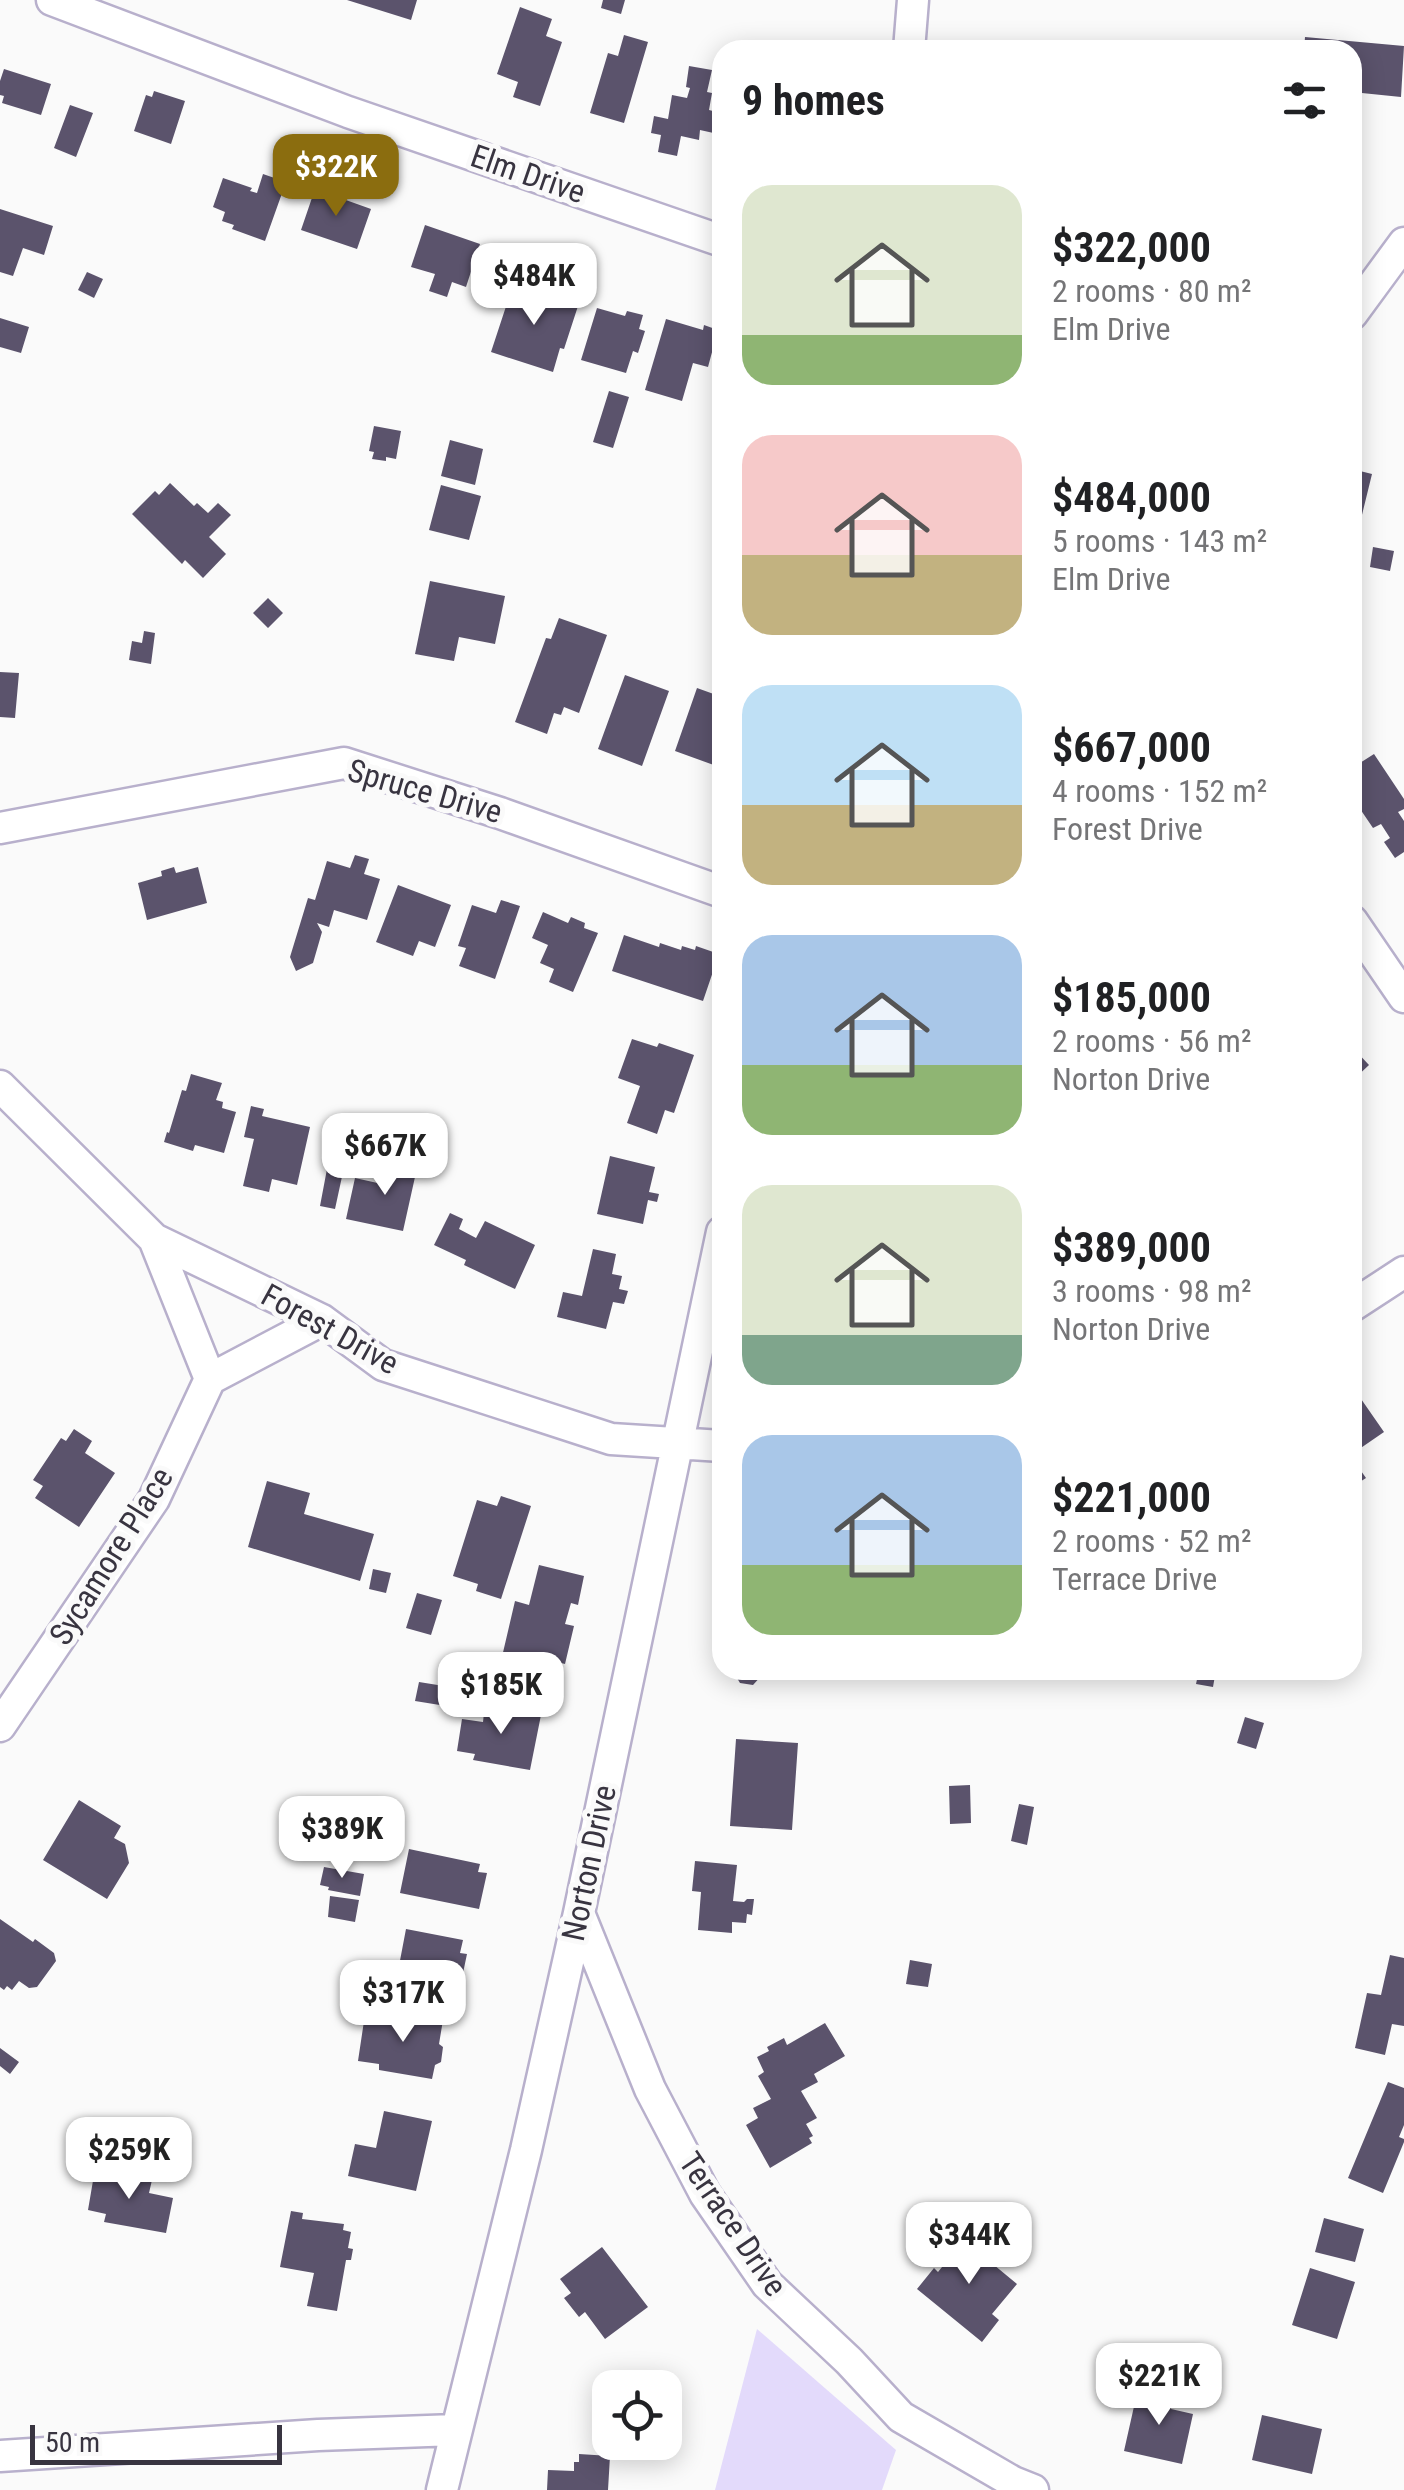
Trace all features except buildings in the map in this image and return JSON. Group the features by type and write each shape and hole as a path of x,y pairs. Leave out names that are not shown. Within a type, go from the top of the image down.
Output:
{"street":[{"name":"Elm Drive","path":"52,0 348,112 712,238"},
{"path":"909,40 914,0"},
{"path":"1362,300 1404,243"},
{"name":"Spruce Drive","path":"0,828 344,762 712,888"},
{"path":"1362,936 1404,997"},
{"name":"Forest Drive","path":"0,1086 154,1239 322,1320 383,1365 611,1438 712,1445"},
{"path":"154,1239 210,1380 322,1320"},
{"path":"1362,1299 1404,1272"},
{"name":"Norton Drive","path":"442,2490 526,2150 579,1913 712,1279"},
{"name":"Sycamore Place","path":"0,1726 154,1499 210,1380"},
{"name":"Terrace Drive","path":"579,1913 650,2089 705,2194 767,2284 849,2361 901,2418 1033,2490"},
{"path":"0,2456 456,2430"}],"shaded area":[{"path":"757,2329 896,2450 882,2490 715,2490"}]}
